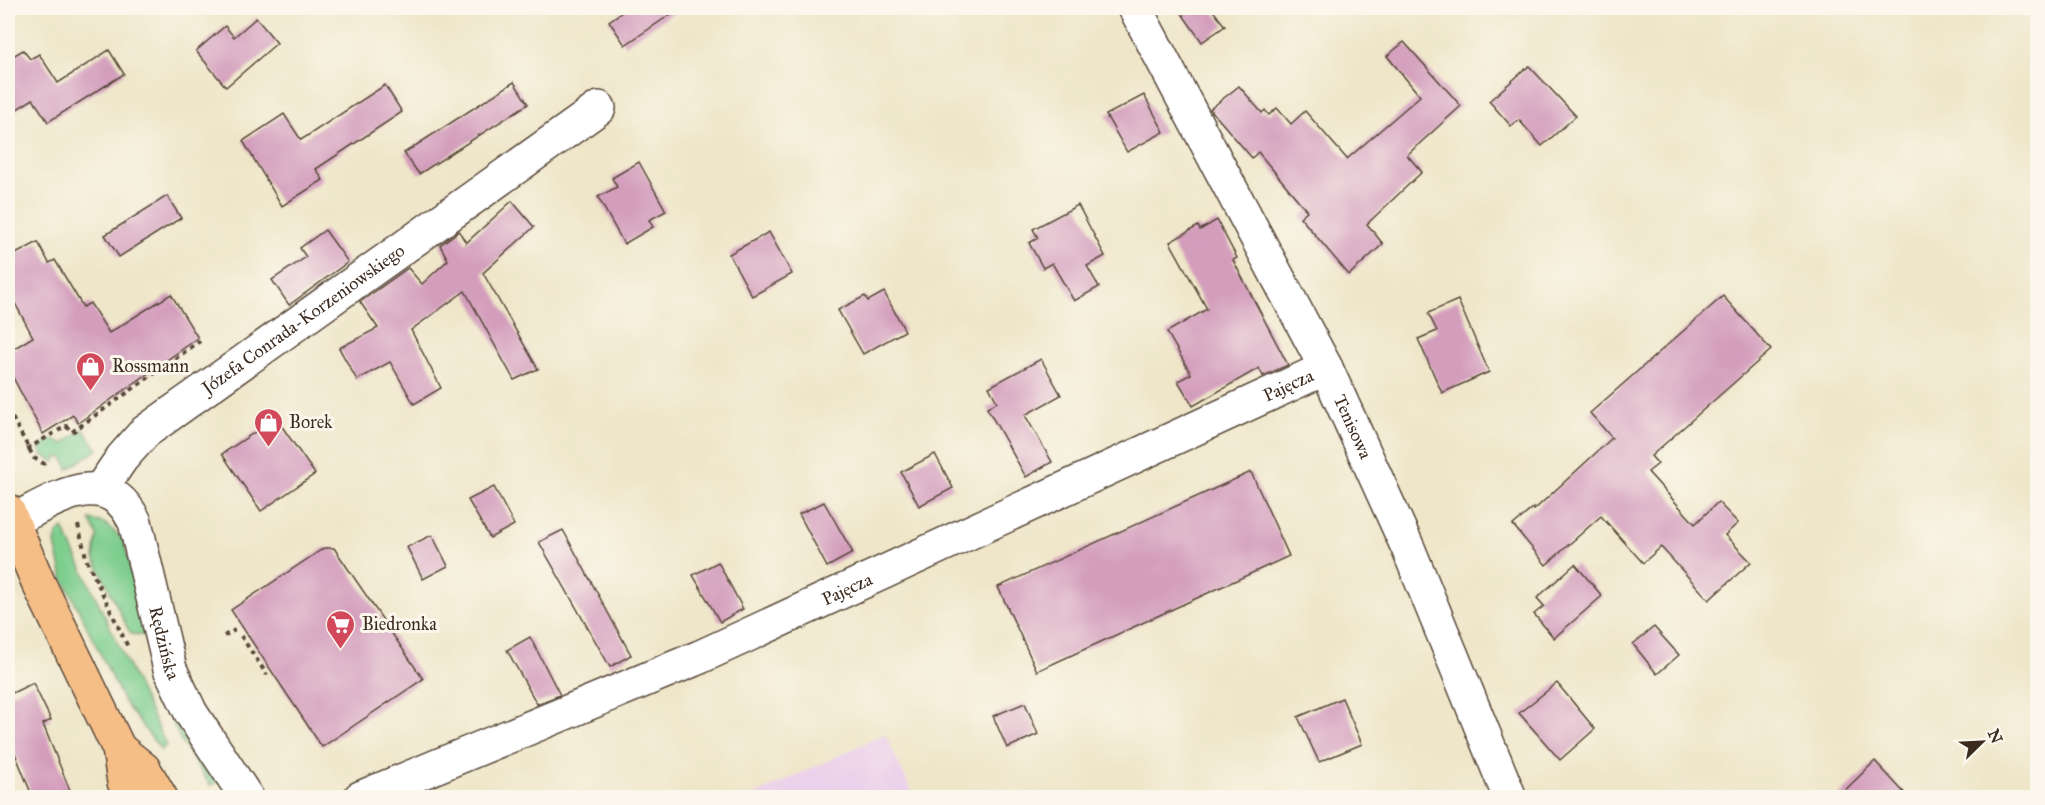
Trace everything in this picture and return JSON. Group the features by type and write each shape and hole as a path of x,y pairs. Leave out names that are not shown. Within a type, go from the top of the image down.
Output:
{"main road":[{"path":"10,516 38,582 119,749 124,782 131,798"},
{"path":"119,749 144,769 161,798"}],"street":[{"name":"Tenisowa","path":"1135,8 1326,368 1408,548 1510,798"},
{"name":"Józefa Conrada-Korzeniowskiego","path":"100,490 122,458 146,432 599,108"},
{"name":"Pajęcza","path":"360,798 700,657 1326,368"},
{"path":"10,516 82,489 100,490"},
{"name":"Rędzińska","path":"100,490 116,496 127,505 135,522 170,669 191,713 247,798"}],"path":[{"path":"27,449 66,426 72,432 200,341"},
{"path":"8,410 27,449 34,458 53,467"},
{"path":"224,636 235,630"},
{"path":"241,636 267,675"}],"shaded area":[{"path":"885,734 914,797 750,797"}],"green space":[{"path":"83,429 98,449 68,469 63,457 57,458 55,462 42,455 39,448 51,439 63,444"},
{"path":"90,520 104,523 123,539 148,636 132,634 128,629 94,558 97,535"},
{"path":"63,528 166,745 161,750 124,702 63,578 55,543 57,534"},
{"path":"154,665 188,739 217,782 211,786 182,743 147,668"}],"building":[{"path":"628,8 680,8 625,45 609,21"},
{"path":"1178,8 1211,8 1225,26 1202,42"},
{"path":"256,18 277,43 226,87 196,51 225,26 234,37"},
{"path":"1404,42 1461,106 1407,155 1422,172 1367,224 1383,244 1349,275 1300,217 1307,211 1258,152 1252,158 1210,109 1239,86 1262,113 1265,110 1269,115 1277,108 1291,124 1305,111 1347,159 1420,96 1387,56"},
{"path":"23,50 30,59 39,54 58,83 109,50 124,74 48,122 33,99 8,115 8,59"},
{"path":"1529,66 1576,116 1542,146 1519,120 1511,126 1489,101"},
{"path":"514,82 528,104 419,174 404,153"},
{"path":"385,85 402,112 316,169 323,180 282,206 243,141 284,114 301,140"},
{"path":"1144,95 1164,132 1127,152 1106,115"},
{"path":"639,162 666,211 649,220 653,227 624,244 598,197 617,187 612,178"},
{"path":"167,196 181,218 119,257 105,235"},
{"path":"512,201 534,227 483,273 538,369 514,380 465,291 411,330 441,388 414,404 390,362 357,380 339,348 378,328 360,302 408,268 422,284 448,260 440,245 459,231 466,243"},
{"path":"1078,205 1105,256 1087,266 1099,287 1074,301 1052,263 1043,268 1029,243 1038,238 1033,229"},
{"path":"1217,220 1237,258 1233,260 1288,365 1263,376 1259,368 1193,406 1178,381 1191,374 1167,332 1207,309 1170,242 1198,226 1200,230"},
{"path":"325,230 348,262 289,305 272,280 306,257 300,248"},
{"path":"769,232 792,274 752,296 729,254"},
{"path":"38,242 49,263 55,260 83,307 90,303 109,333 171,294 198,338 78,423 73,415 43,434 8,368 8,352 33,337 8,290 8,258"},
{"path":"884,292 905,331 863,354 838,310 865,296 868,301"},
{"path":"1723,296 1771,350 1651,456 1658,464 1648,472 1695,524 1718,502 1738,523 1725,535 1751,562 1709,600 1661,547 1643,563 1601,516 1546,565 1513,525 1533,508 1534,510 1612,438 1590,413"},
{"path":"1458,300 1489,372 1442,393 1418,339 1437,331 1428,313"},
{"path":"1041,359 1061,395 1025,415 1052,462 1026,477 987,408 997,402 989,387"},
{"path":"276,418 315,474 261,511 222,454"},
{"path":"935,454 953,488 919,506 901,472"},
{"path":"1251,472 1289,556 1037,671 998,587"},
{"path":"494,487 514,525 490,538 468,500"},
{"path":"824,502 853,553 827,567 799,514"},
{"path":"563,530 631,655 610,667 539,542"},
{"path":"432,535 448,566 423,579 407,547"},
{"path":"324,548 334,548 423,679 322,747 231,610"},
{"path":"718,562 743,609 720,622 693,575"},
{"path":"1575,564 1602,596 1554,638 1534,614 1544,606 1537,598"},
{"path":"1654,627 1679,655 1657,674 1633,644"},
{"path":"530,637 560,695 537,704 507,650"},
{"path":"33,683 51,720 43,724 73,798 33,798 8,736 8,695"},
{"path":"1557,683 1595,729 1560,760 1519,713"},
{"path":"1342,698 1362,744 1319,762 1298,717"},
{"path":"1025,703 1038,734 1007,748 993,716"},
{"path":"1875,761 1909,798 1837,798"}],"place":[{"name":"Rossmann","path":"91,392"},
{"name":"Borek","path":"268,448"},
{"name":"Biedronka","path":"341,650"}]}
